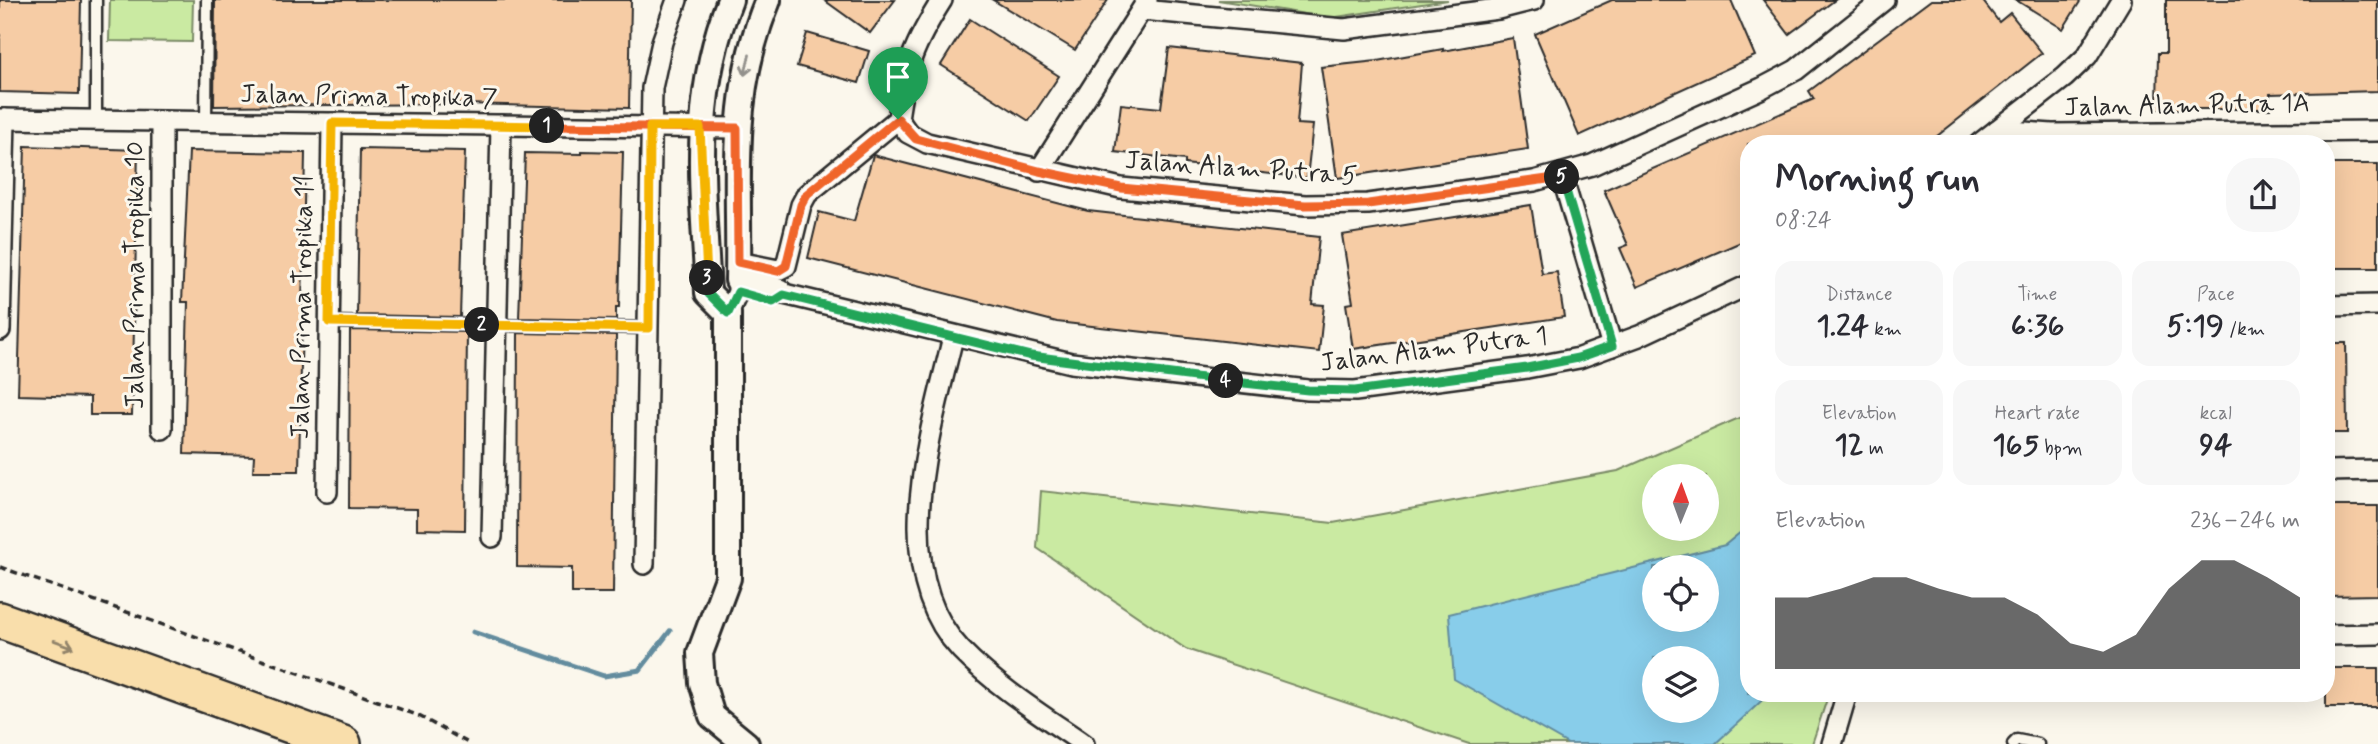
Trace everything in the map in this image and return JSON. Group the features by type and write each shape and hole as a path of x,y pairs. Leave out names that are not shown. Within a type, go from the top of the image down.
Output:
{"highway":[{"path":"0,620 343,744"}],"street":[{"path":"644,564 652,88 662,42 677,0"},
{"path":"730,0 708,70 700,127 708,293 735,287 786,266 801,205 807,194 898,119 903,81 912,52 942,0"},
{"path":"746,744 712,716 702,683 700,653 729,578 737,128 744,75 755,33 768,0"},
{"path":"1039,171 1145,5 1344,29 1498,9 1534,0"},
{"name":"Jalan Alam Putra 5","path":"898,119 916,139 1039,171 1121,188 1305,205 1368,204 1562,176 1762,89 1796,70 1884,0"},
{"path":"1991,135 2065,77 2087,55 2121,0"},
{"name":"Jalan Prima Tropika 7","path":"3,119 737,128"},
{"path":"0,330 3,119"},
{"name":"Jalan Prima Tropika 10","path":"162,121 162,429"},
{"name":"Jalan Prima Tropika 11","path":"327,492 332,123"},
{"path":"492,537 501,125"},
{"name":"Jalan Alam Putra 1A","path":"1997,130 2129,135"},
{"name":"Jalan Alam Putra 1A","path":"2314,135 2378,131"},
{"path":"1562,176 1612,346"},
{"name":"Jalan Alam Putra 1","path":"735,287 780,289 784,295 1071,363 1308,390 1355,391 1527,368 1578,358 1612,346 1740,289"},
{"path":"2335,306 2378,304"},
{"path":"953,337 923,462 917,522 925,573 936,613 970,657 1016,697 1084,744"},
{"path":"2335,471 2378,470"},
{"path":"2335,635 2378,634"},
{"path":"1832,744 1844,702"}],"lane":[{"path":"96,0 96,120"},
{"path":"206,121 207,0"},
{"path":"329,322 649,328"},
{"path":"2013,744 2017,740 2038,744"}],"path":[{"path":"0,567 417,715 470,744"}],"green space":[{"path":"110,0 193,0 192,42 109,41"},
{"path":"1218,0 1448,0 1330,18"},
{"path":"1740,418 1740,702 1826,702 1812,744 1469,744 1186,649 1037,548 1041,491 1333,523 1618,471"}],"water":[{"path":"1740,533 1740,702 1760,702 1715,744 1568,744 1454,679 1449,614 1642,566 1642,632 1719,632 1719,555 1685,555 1725,545"}],"building":[{"path":"0,0 81,0 79,94 0,92"},
{"path":"215,0 631,0 629,108 461,104 214,106"},
{"path":"824,0 895,0 870,33"},
{"path":"993,0 1108,0 1075,50"},
{"path":"1612,0 1731,0 1755,56 1579,136 1535,34"},
{"path":"1763,0 1835,0 1789,34"},
{"path":"1931,0 1982,0 1999,22 2010,13 2042,53 1938,135 1740,135 1740,242 1637,287 1620,248 1628,245 1604,190 1814,99 1809,91"},
{"path":"2016,0 2081,0 2063,29"},
{"path":"2166,0 2378,0 2378,91 2270,94 2270,109 2157,109 2158,53 2166,53"},
{"path":"970,19 1059,76 1029,121 941,65"},
{"path":"807,33 869,51 859,83 797,66"},
{"path":"1513,38 1528,149 1337,178 1321,67 1377,61"},
{"path":"1169,48 1302,63 1297,124 1313,125 1307,178 1185,164 1185,160 1115,152 1121,104 1161,108"},
{"path":"25,146 138,150 132,415 90,415 90,397 18,395"},
{"path":"360,149 465,151 460,317 357,315"},
{"path":"189,151 305,153 299,471 253,471 254,456 184,454 188,302 182,302"},
{"path":"582,151 623,152 619,307 616,307 616,320 519,318 525,153 582,154"},
{"path":"873,155 1088,211 1319,237 1312,304 1324,305 1319,352 1057,322 808,258 819,212 854,221"},
{"path":"2335,164 2378,164 2378,268 2335,268"},
{"path":"1531,205 1542,274 1557,272 1564,317 1353,349 1346,304 1353,303 1342,235"},
{"path":"350,330 467,332 465,530 417,529 417,509 349,508"},
{"path":"518,333 616,335 613,593 572,593 572,568 517,567"},
{"path":"2335,343 2346,343 2347,433 2335,433"},
{"path":"2335,506 2378,506 2378,595 2335,596"},
{"path":"2335,668 2378,668 2378,707 2326,707 2326,702 2335,702"}],"waterway":[{"path":"473,632 604,676 640,670 670,631"}],"route":[{"path":"898,119 807,194 801,205 786,266 778,271 738,262 737,128 700,127 332,123 329,322 649,328 650,127 700,127 708,293 728,313 738,292 773,302 784,295 1031,356 1308,390 1355,391 1527,368 1578,358 1612,346 1562,176 1368,204 1305,205 1121,188 1039,171 916,139 898,119"}]}
